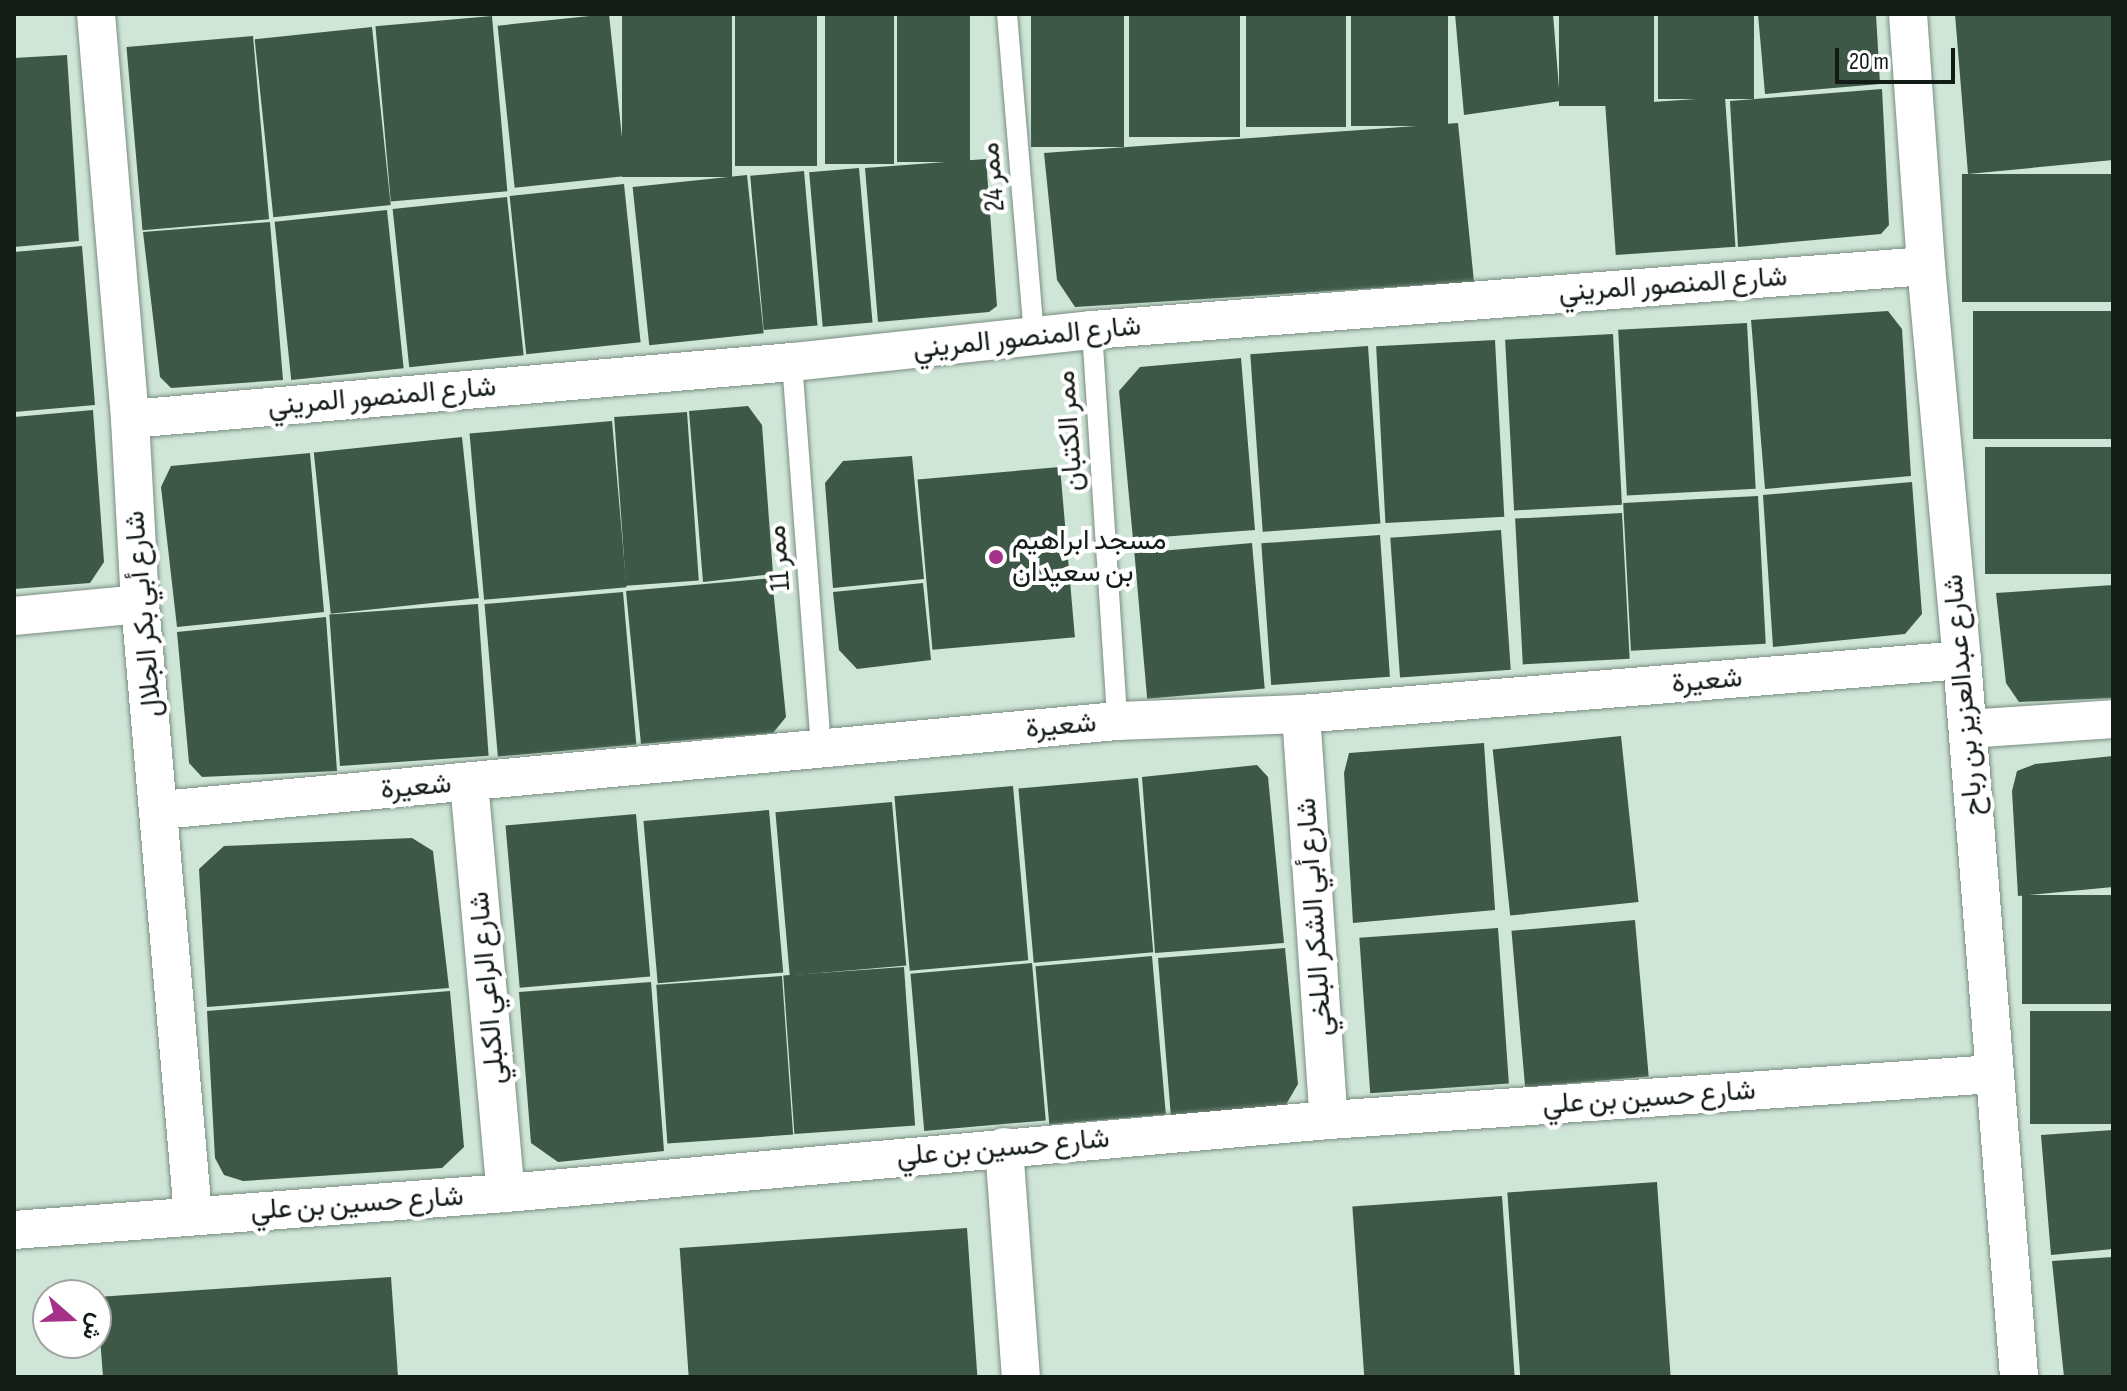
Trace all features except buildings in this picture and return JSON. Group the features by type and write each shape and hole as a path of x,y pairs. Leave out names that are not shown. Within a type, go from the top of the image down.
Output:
{"street":[{"name":"شارع أبي بكر الجلال","path":"96,14 130,419 140,604 161,810 193,1215"},
{"name":"شارع عبدالعزيز بن رباح","path":"1908,14 1926,266 1968,729 2019,1377"},
{"name":"شارع المنصور المريني","path":"130,419 792,362 1092,330 1926,266"},
{"path":"14,616 140,604"},
{"name":"شعيرة","path":"161,810 1117,721 1301,714 1962,660"},
{"name":"شارع أبي الشكر البلخي","path":"1301,714 1329,1120"},
{"path":"1968,729 2113,719"},
{"name":"شارع الراعي الكبلي","path":"469,782 506,1193"},
{"name":"شارع حسين بن علي","path":"14,1230 506,1193 1329,1120 1993,1074"},
{"path":"1004,1147 1021,1377"}],"lane":[{"name":"ممر 24","path":"1007,14 1034,336"},
{"name":"ممر الكتبان","path":"1092,330 1117,721"},
{"name":"ممر 11","path":"792,362 821,749"}],"place":[{"name":"مسجد ابراهيم بن سعيدان","path":"996,557"}]}
